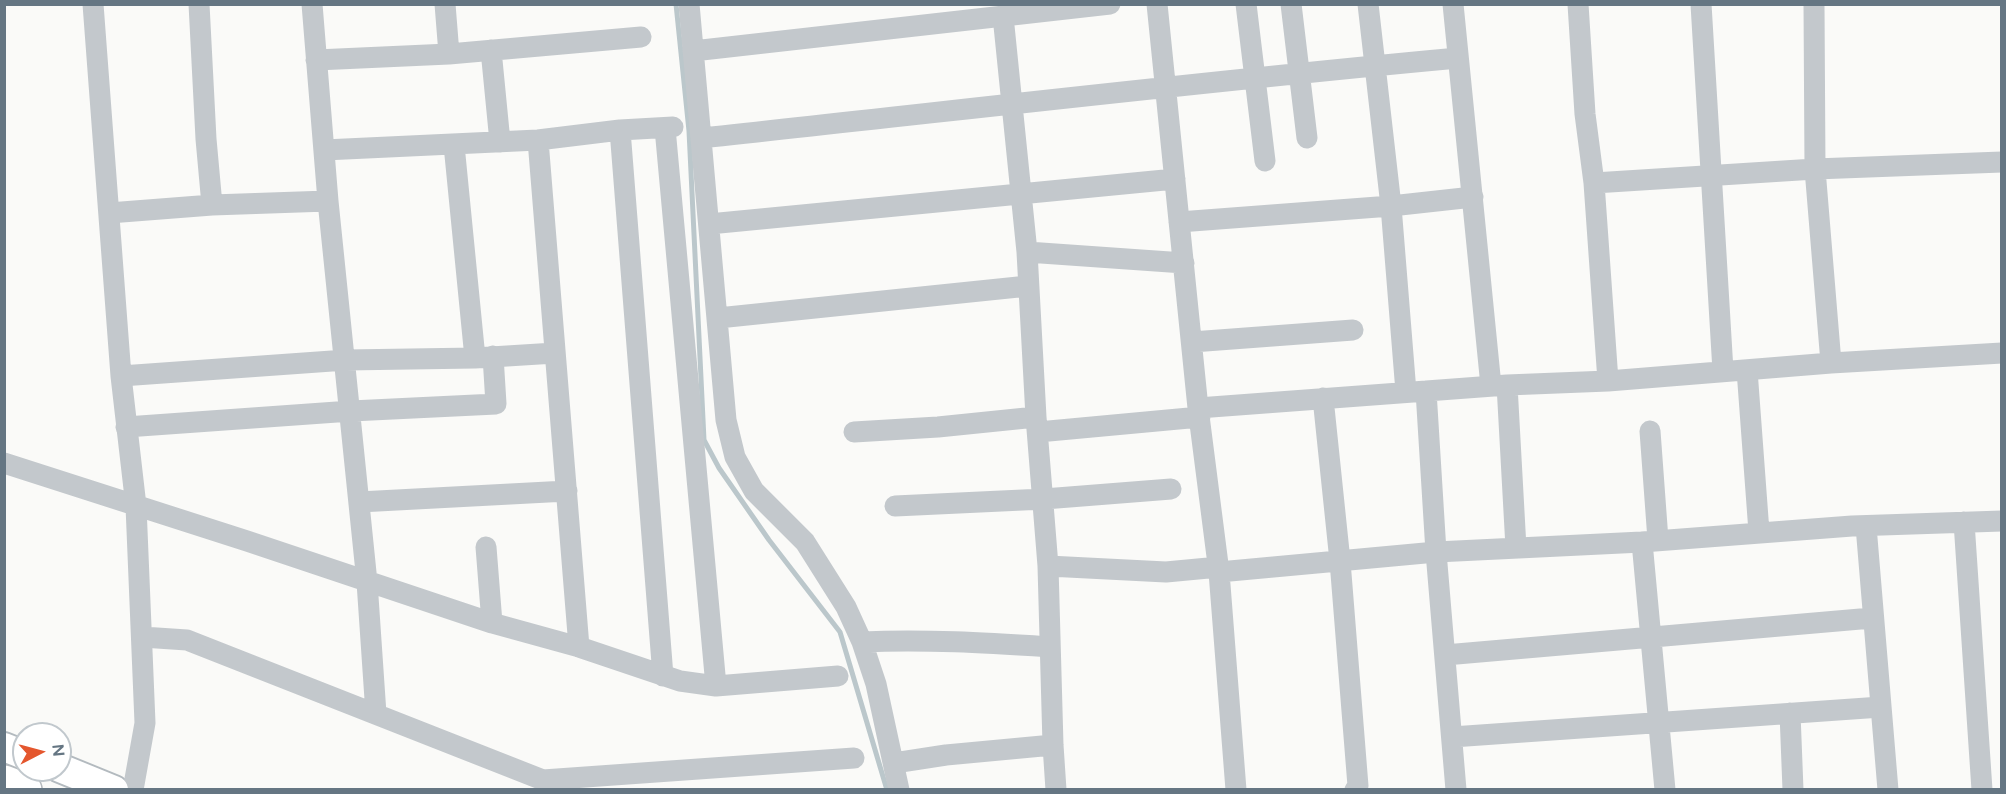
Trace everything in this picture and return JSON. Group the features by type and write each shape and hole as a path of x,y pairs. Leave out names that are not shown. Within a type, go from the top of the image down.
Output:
{"highway":[{"path":"4,782 25,789"}],"main road":[{"path":"72,773 114,789"}],"street":[{"path":"93,4 121,376 136,506 145,723 133,789"},
{"path":"199,4 212,205"},
{"path":"312,4 328,201 351,411 376,714"},
{"path":"445,4 449,54"},
{"path":"689,4 726,420 735,457 754,491 805,542 846,607 862,642 876,684 899,789"},
{"path":"693,51 978,12 1003,16 1110,4"},
{"path":"1157,4 1199,412 1219,569 1236,789"},
{"path":"1246,4 1264,161"},
{"path":"1291,4 1307,138"},
{"path":"1368,4 1391,206 1436,552 1456,789"},
{"path":"1453,4 1473,197 1499,386 1516,548"},
{"path":"1578,4 1608,381"},
{"path":"1701,4 1723,371"},
{"path":"1814,4 1815,169 1831,363"},
{"path":"1003,16 1027,252 1037,424 1044,499 1056,789"},
{"path":"316,60 449,54 641,37"},
{"path":"491,50 500,142"},
{"path":"702,138 1013,105 1166,86 1458,58"},
{"path":"324,150 538,140 620,130 669,128 716,686"},
{"path":"620,130 663,676"},
{"path":"538,140 579,646"},
{"path":"126,427 351,411 496,404 484,357 454,145"},
{"path":"1594,183 1815,169 2001,162"},
{"path":"710,224 1175,179"},
{"path":"1179,222 1391,206 1473,197"},
{"path":"109,213 212,205 328,201"},
{"path":"1027,252 1184,263"},
{"path":"718,318 1028,286"},
{"path":"1192,342 1353,330"},
{"path":"121,376 346,360 555,353"},
{"path":"854,432 1037,424 1199,412 1323,398 1608,381 1831,363 2001,353"},
{"path":"1747,370 1759,532"},
{"path":"1323,398 1340,561 1358,786 1355,789"},
{"path":"1650,431 1651,636 1665,789"},
{"path":"4,463 492,623 579,646 680,681 716,686 838,676"},
{"path":"896,506 1044,499 1170,489"},
{"path":"359,502 567,490"},
{"path":"1048,566 1166,572 1759,532 2001,521"},
{"path":"1964,522 1982,789"},
{"path":"1866,526 1888,789"},
{"path":"486,547 492,623"},
{"path":"1445,655 1872,618"},
{"path":"142,637 187,640 543,780 854,758"},
{"path":"862,642 962,641 1050,647"},
{"path":"1452,737 1881,707"},
{"path":"1790,713 1792,789"},
{"path":"894,763 946,755 1053,745"}],"waterway":[{"path":"676,4 689,131 704,440 719,468 769,540 840,632 887,790"}]}
